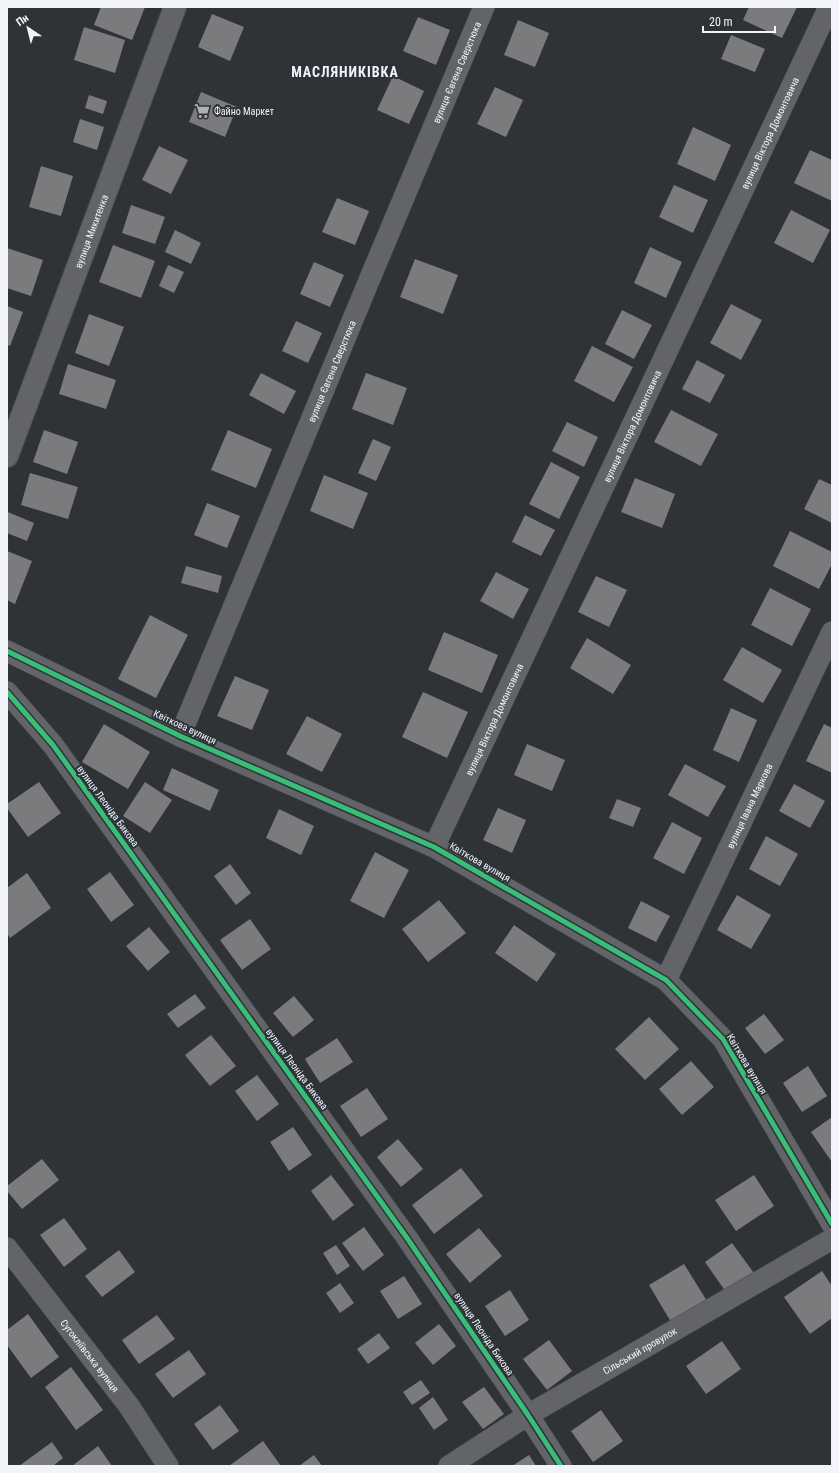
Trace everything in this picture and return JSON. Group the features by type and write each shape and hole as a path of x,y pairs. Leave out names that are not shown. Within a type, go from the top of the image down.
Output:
{"street":[{"name":"вулиця Микитенка","path":"7,456 175,7"},
{"name":"вулиця Євгена Сверстюка","path":"180,736 484,7"},
{"name":"вулиця Віктора Домонтовича","path":"434,846 829,7"},
{"name":"вулиця Івана Маркова","path":"666,980 832,632"},
{"name":"Квіткова вулиця","path":"7,651 180,736 434,846 666,980 723,1039 832,1224"},
{"name":"вулиця Леоніда Бикова","path":"7,692 53,744 407,1238 561,1466"},
{"name":"Сільський провулок","path":"449,1466 528,1415 832,1239"},
{"name":"Сугокліївська вулиця","path":"7,1248 129,1406 168,1466"}],"building":[{"path":"101,7 145,7 132,40 94,25"},
{"path":"749,7 797,7 782,38 743,20"},
{"path":"212,14 244,27 230,61 198,47"},
{"path":"418,17 450,30 436,65 403,51"},
{"path":"518,20 549,33 535,67 504,55"},
{"path":"84,27 125,40 115,73 74,60"},
{"path":"731,35 765,49 755,72 721,59"},
{"path":"393,76 424,91 409,124 377,110"},
{"path":"495,87 523,100 506,137 477,124"},
{"path":"201,92 237,107 225,137 189,122"},
{"path":"89,95 107,101 103,114 85,108"},
{"path":"80,119 104,127 97,150 73,142"},
{"path":"693,127 731,145 715,181 677,164"},
{"path":"159,146 188,160 171,194 142,180"},
{"path":"810,150 832,160 832,201 794,183"},
{"path":"41,166 73,176 61,216 29,207"},
{"path":"674,185 708,200 693,233 659,217"},
{"path":"337,198 369,211 355,245 322,232"},
{"path":"131,205 165,217 155,244 122,233"},
{"path":"791,210 830,230 813,263 774,243"},
{"path":"175,230 201,243 191,264 165,252"},
{"path":"113,245 155,261 141,298 99,282"},
{"path":"650,247 682,262 666,298 634,283"},
{"path":"7,248 43,260 31,296 7,288"},
{"path":"415,259 458,275 443,314 400,297"},
{"path":"314,262 344,275 330,307 300,294"},
{"path":"168,265 184,272 174,293 159,286"},
{"path":"731,304 762,320 741,360 710,343"},
{"path":"7,306 23,312 10,346 7,345"},
{"path":"622,310 652,325 634,359 605,344"},
{"path":"89,314 124,327 109,366 75,353"},
{"path":"296,321 322,333 308,363 282,351"},
{"path":"592,346 633,367 614,402 574,381"},
{"path":"697,360 725,375 710,403 682,389"},
{"path":"68,364 116,380 106,409 59,394"},
{"path":"261,373 296,391 284,414 249,395"},
{"path":"366,373 407,388 393,425 352,409"},
{"path":"671,410 718,434 701,466 654,442"},
{"path":"567,422 598,437 584,467 552,451"},
{"path":"44,430 78,442 67,474 33,462"},
{"path":"228,430 272,449 256,488 211,470"},
{"path":"373,439 391,447 376,481 358,473"},
{"path":"551,462 580,477 559,519 529,504"},
{"path":"30,473 78,487 68,519 21,505"},
{"path":"324,475 368,493 353,529 310,511"},
{"path":"635,478 675,494 662,528 621,512"},
{"path":"819,479 832,485 832,523 804,509"},
{"path":"207,503 240,516 227,548 194,535"},
{"path":"8,512 34,523 27,541 7,533"},
{"path":"525,515 555,530 541,556 512,542"},
{"path":"790,531 832,552 832,564 819,589 773,566"},
{"path":"7,551 32,561 15,604 7,600"},
{"path":"186,566 222,576 218,593 181,583"},
{"path":"496,572 529,589 513,619 480,601"},
{"path":"596,576 627,590 609,627 578,612"},
{"path":"770,588 811,609 792,646 751,625"},
{"path":"150,615 188,635 156,698 118,679"},
{"path":"444,632 498,655 482,693 428,670"},
{"path":"587,638 631,665 613,694 570,668"},
{"path":"742,647 782,670 763,703 723,680"},
{"path":"235,676 269,690 252,730 217,716"},
{"path":"423,692 468,712 447,758 402,737"},
{"path":"731,708 757,720 739,762 713,750"},
{"path":"307,716 342,734 322,772 286,754"},
{"path":"104,724 150,752 128,789 82,762"},
{"path":"824,724 832,728 832,773 806,761"},
{"path":"527,744 565,760 552,791 514,775"},
{"path":"685,764 726,786 708,817 668,795"},
{"path":"172,768 219,790 210,811 163,790"},
{"path":"39,782 61,813 28,837 7,808 7,804"},
{"path":"145,782 172,800 150,833 123,816"},
{"path":"794,784 825,801 810,828 779,811"},
{"path":"617,799 641,808 633,827 609,818"},
{"path":"498,808 526,820 512,853 483,840"},
{"path":"279,809 314,826 301,855 266,838"},
{"path":"672,822 702,838 684,874 653,858"},
{"path":"766,836 798,854 780,886 749,869"},
{"path":"375,852 409,870 384,918 350,901"},
{"path":"230,864 251,893 236,905 214,876"},
{"path":"110,872 134,905 111,922 87,889"},
{"path":"27,873 51,908 10,938 7,933 7,888"},
{"path":"737,895 771,915 751,949 717,930"},
{"path":"439,900 466,933 428,962 402,929"},
{"path":"641,901 670,916 656,942 628,928"},
{"path":"250,919 271,949 242,970 220,940"},
{"path":"514,925 556,954 537,982 495,953"},
{"path":"149,927 170,952 148,971 126,946"},
{"path":"195,994 206,1008 178,1028 167,1014"},
{"path":"294,996 314,1020 293,1037 273,1013"},
{"path":"764,1014 784,1040 765,1054 745,1028"},
{"path":"649,1017 679,1049 645,1080 615,1049"},
{"path":"211,1035 236,1066 210,1086 185,1055"},
{"path":"337,1038 353,1062 320,1083 305,1059"},
{"path":"691,1061 714,1087 682,1115 659,1089"},
{"path":"808,1066 827,1096 802,1112 783,1083"},
{"path":"257,1075 279,1104 257,1121 235,1091"},
{"path":"367,1088 388,1119 361,1137 340,1106"},
{"path":"832,1117 832,1162 811,1132"},
{"path":"293,1127 312,1155 289,1171 270,1142"},
{"path":"398,1139 423,1169 401,1187 377,1157"},
{"path":"42,1159 59,1180 22,1209 7,1191 7,1186"},
{"path":"461,1168 483,1196 434,1234 412,1205"},
{"path":"331,1175 354,1205 333,1221 311,1191"},
{"path":"754,1175 774,1206 736,1231 715,1200"},
{"path":"64,1218 87,1249 64,1267 40,1235"},
{"path":"364,1227 384,1255 363,1271 342,1243"},
{"path":"479,1228 502,1256 470,1283 446,1254"},
{"path":"732,1243 756,1276 728,1295 705,1262"},
{"path":"336,1245 350,1266 337,1275 323,1253"},
{"path":"119,1250 135,1272 102,1297 85,1276"},
{"path":"684,1264 707,1301 671,1322 649,1285"},
{"path":"822,1271 832,1286 832,1318 810,1334 784,1297"},
{"path":"404,1276 422,1304 398,1319 380,1291"},
{"path":"340,1283 354,1303 340,1313 326,1293"},
{"path":"510,1290 529,1320 505,1336 485,1306"},
{"path":"28,1314 59,1357 31,1378 7,1345 7,1330"},
{"path":"157,1315 175,1339 139,1364 122,1340"},
{"path":"439,1324 456,1346 433,1365 415,1343"},
{"path":"379,1333 390,1348 368,1364 357,1349"},
{"path":"549,1340 572,1371 547,1390 523,1359"},
{"path":"722,1341 741,1369 706,1394 686,1366"},
{"path":"189,1350 206,1374 173,1398 155,1374"},
{"path":"71,1367 103,1410 76,1430 45,1387"},
{"path":"421,1380 430,1393 412,1405 403,1392"},
{"path":"484,1387 504,1414 483,1429 462,1402"},
{"path":"433,1397 448,1420 434,1430 419,1408"},
{"path":"220,1405 239,1431 213,1450 194,1424"},
{"path":"601,1410 623,1441 593,1462 571,1431"},
{"path":"263,1441 281,1466 229,1466"},
{"path":"52,1442 63,1458 53,1466 19,1466"},
{"path":"98,1446 112,1466 72,1466"},
{"path":"314,1455 322,1466 299,1466"},
{"path":"529,1455 536,1466 512,1466"}],"cycle path":[{"path":"7,651 180,736 434,847 666,980 723,1039 832,1224"},
{"path":"7,692 53,745 407,1238 561,1466"}],"place":[{"name":"Файно Маркет","path":"202,111"}],"district":[{"name":"МАСЛЯНИКІВКА","path":"345,72"}]}
